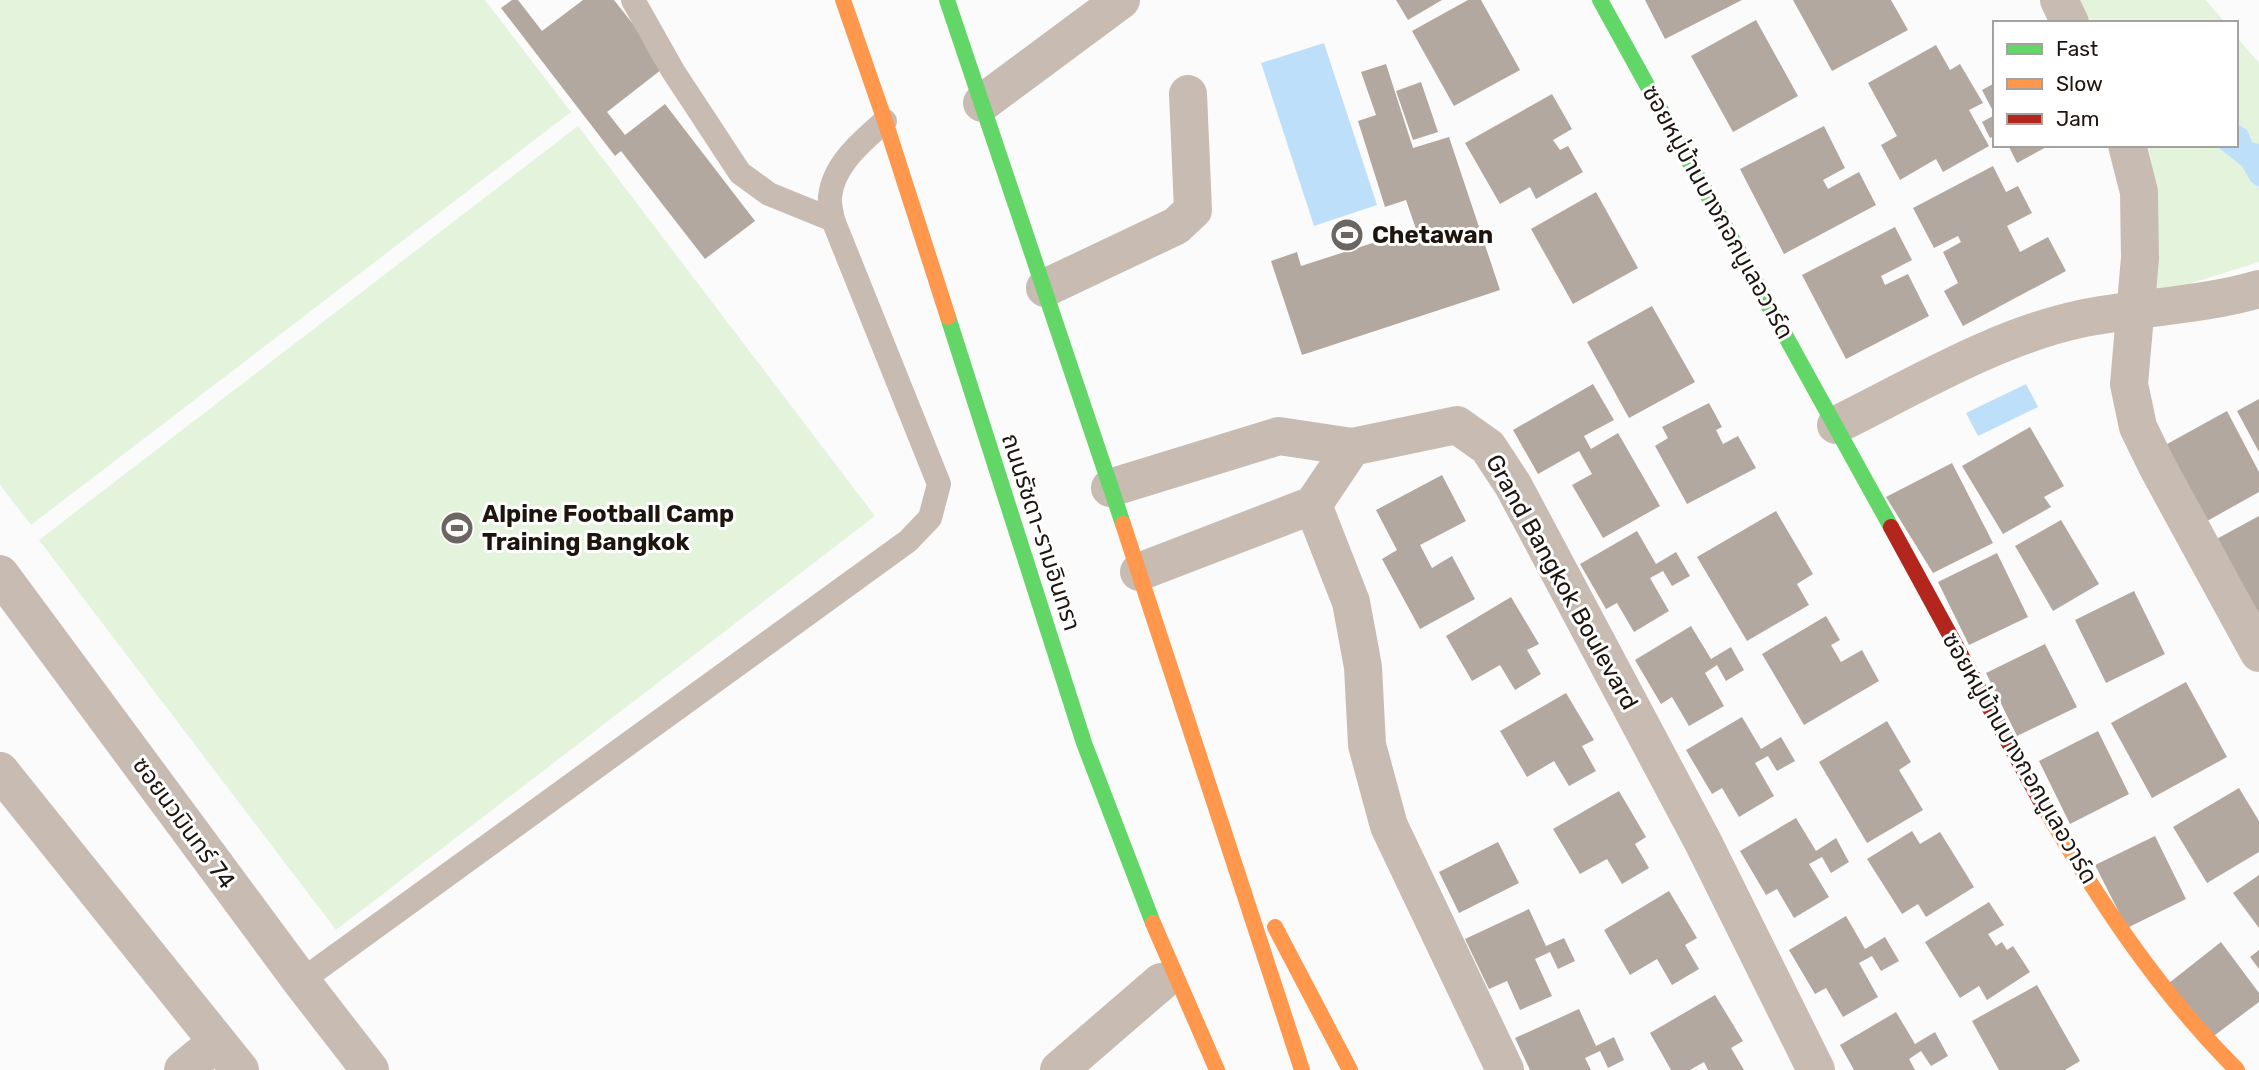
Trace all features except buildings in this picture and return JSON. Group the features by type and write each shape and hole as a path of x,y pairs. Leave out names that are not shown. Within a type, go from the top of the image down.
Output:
{"main road":[{"name":"ถนนรัชดา-รามอินทรา","path":"844,0 1084,743 1143,899 1217,1070"},
{"path":"947,0 1226,832 1302,1070"},
{"name":"ซอยหมู่บ้านบางกอกบูเลอวาร์ด","path":"1600,0 1836,425 1993,718 2071,854 2176,1004 2237,1070"},
{"path":"1226,832 1350,1070"},
{"path":"1143,899 1163,988"}],"street":[{"path":"982,103 1121,0"},
{"path":"2059,0 2069,21"},
{"path":"1045,288 1176,226 1193,210 1188,94"},
{"path":"2128,147 2139,192 2140,258 2129,384 2138,427 2259,653"},
{"path":"1836,425 2019,336 2081,319 2228,298 2259,289"},
{"name":"Grand Bangkok Boulevard","path":"1110,488 1279,436 1352,447 1457,425 1488,447 1513,485 1703,842 1816,1070"},
{"path":"1139,572 1313,505 1352,447"},
{"path":"1313,505 1352,602 1363,667 1367,745 1389,826 1505,1070"},
{"name":"ซอยนวมินทร์ 74","path":"0,573 301,981 370,1070"},
{"path":"0,771 228,1056 183,1070"},
{"path":"1059,1070 1163,988"}],"lane":[{"path":"633,0 673,71 740,173 769,194 833,220"},
{"path":"301,981 908,541 930,518 939,484 833,220 830,197 839,169 855,148 885,121"}],"green space":[{"path":"0,0 485,0 571,112 31,525 0,485"},
{"path":"2067,0 2206,0 2223,21 2076,21"},
{"path":"2238,38 2259,63 2259,262 2144,298 2131,147 2238,147"},
{"name":"Alpine Football Camp Training Bangkok","path":"578,126 875,516 336,930 39,540"}],"water":[{"path":"1324,43 1377,205 1314,226 1261,63"},
{"path":"2238,124 2247,130 2252,142 2259,144 2259,187 2251,182 2242,166 2218,147 2238,147"},
{"path":"2026,384 2038,407 1978,436 1966,413"}],"traffic: fast":[{"path":"947,0 1123,524"},
{"path":"1600,0 1891,527"},
{"path":"948,317 1084,743 1153,923"}],"traffic: slow":[{"path":"843,0 948,317"},
{"path":"1123,524 1302,1070"},
{"path":"2040,800 2083,872 2130,942 2181,1008 2237,1070"},
{"path":"1153,923 1217,1070"},
{"path":"1275,927 1350,1070"}],"traffic: jam":[{"path":"1891,527 2040,800"}],"place":[{"name":"Chetawan","path":"1347,235"},
{"name":"Alpine Football Camp Training Bangkok","path":"457,528"}]}
